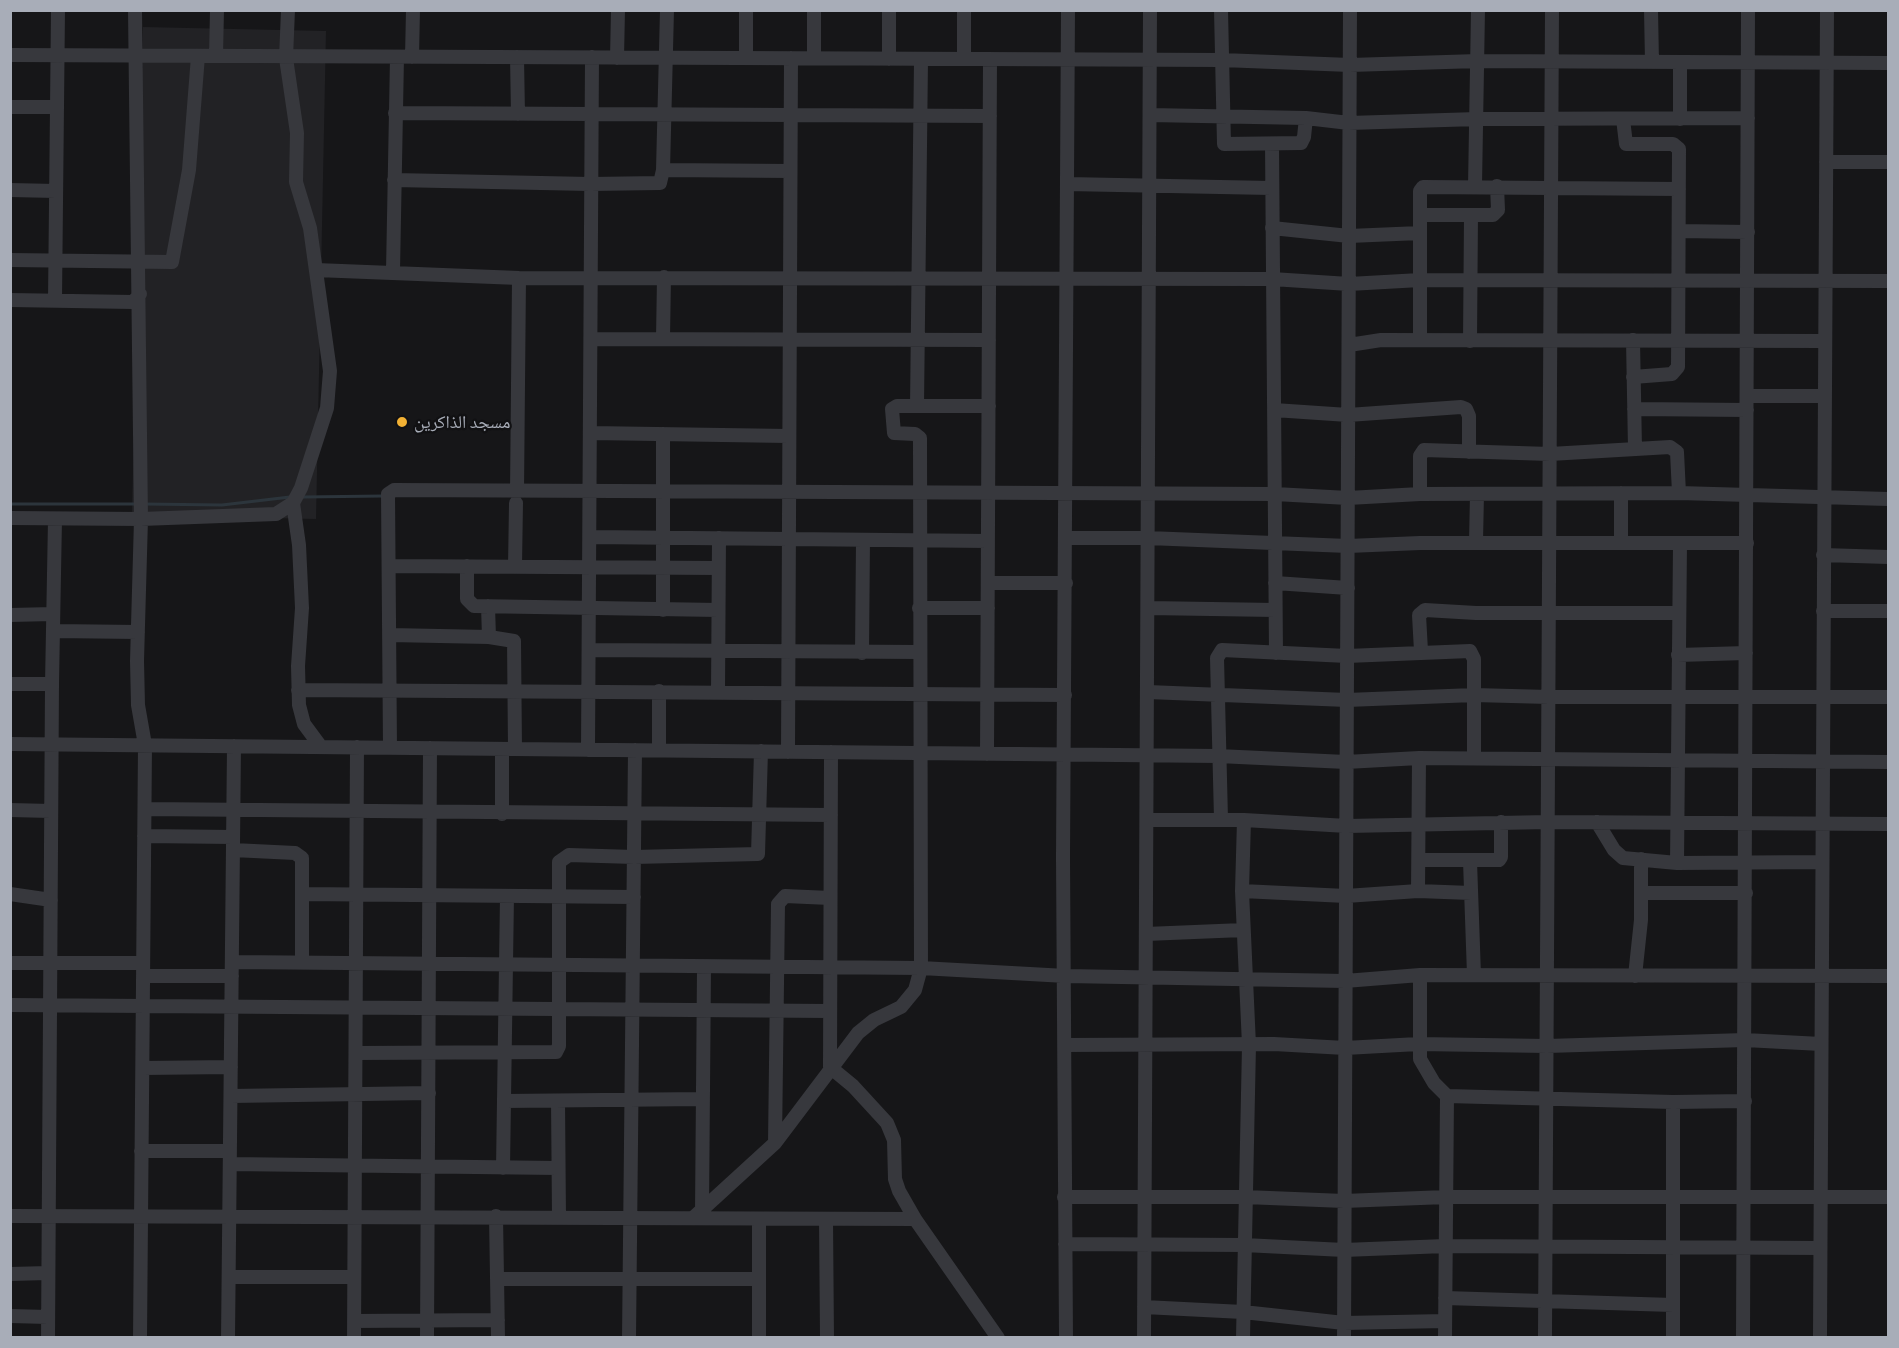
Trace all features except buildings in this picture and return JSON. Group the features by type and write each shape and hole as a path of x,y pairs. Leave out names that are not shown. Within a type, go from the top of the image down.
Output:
{"street":[{"path":"56,300 58,10"},
{"path":"135,10 141,519 138,705 145,745 140,1338"},
{"path":"216,56 217,10"},
{"path":"10,518 141,519 276,514 293,503 301,488 327,408 330,371 310,228 296,182 297,132 286,58 288,10"},
{"path":"412,57 413,10"},
{"path":"617,57 618,10"},
{"path":"394,180 656,184 662,180 663,170 667,10"},
{"path":"746,10 746,58"},
{"path":"814,10 814,58"},
{"path":"889,10 889,58"},
{"path":"964,10 964,59"},
{"path":"1066,1338 1064,1197 1066,976 1063,857 1068,10"},
{"path":"1144,1338 1150,10"},
{"path":"1221,10 1224,144 1301,143 1306,118"},
{"path":"1344,1338 1350,10"},
{"path":"1474,186 1478,10"},
{"path":"1545,1338 1552,10"},
{"path":"1651,10 1652,62"},
{"path":"1743,1338 1744,1040 1747,976 1744,823 1747,698 1748,10"},
{"path":"1820,1338 1820,975 1824,699 1823,496 1827,10"},
{"path":"10,55 286,58 666,57 1222,60 1350,65 1478,61 1888,63"},
{"path":"10,260 172,262 189,170 198,56"},
{"path":"393,272 397,57"},
{"path":"517,57 518,114"},
{"path":"588,750 592,57"},
{"path":"788,752 790,58"},
{"path":"987,754 990,59"},
{"path":"917,406 921,60"},
{"path":"1680,62 1680,119"},
{"path":"10,107 57,107"},
{"path":"395,113 990,116"},
{"path":"1150,115 1306,118 1349,123 1477,118 1748,118"},
{"path":"1623,119 1626,144 1677,146 1679,189 1679,341 1676,371 1672,374 1633,377"},
{"path":"1272,144 1276,653"},
{"path":"1826,162 1888,162"},
{"path":"663,170 790,171"},
{"path":"1067,184 1271,188"},
{"path":"1420,340 1420,191 1423,186 1679,189"},
{"path":"1421,215 1497,213 1497,186"},
{"path":"10,190 56,191"},
{"path":"1470,341 1471,215"},
{"path":"1272,228 1349,236 1420,233"},
{"path":"1679,231 1748,232"},
{"path":"316,270 519,278 1272,279 1349,284 1420,280 1888,281"},
{"path":"663,338 664,277"},
{"path":"515,566 519,278"},
{"path":"10,300 133,302 140,294"},
{"path":"592,339 989,340"},
{"path":"1348,345 1381,340 1825,341"},
{"path":"1633,340 1635,449"},
{"path":"1747,396 1824,396"},
{"path":"697,1214 775,1143 830,1067 858,1033 874,1020 902,1007 913,996 921,968 920,438 915,434 896,434 892,430 894,407 988,406"},
{"path":"1274,410 1348,415 1461,408 1466,410 1469,416 1469,452"},
{"path":"1634,409 1747,410"},
{"path":"591,433 788,436"},
{"path":"663,434 663,610"},
{"path":"1420,494 1421,452 1551,454 1674,448 1677,452 1679,493"},
{"path":"390,748 388,494 391,491 517,497 591,493 663,493 1275,494 1348,498 1420,494 1679,493 1888,499"},
{"path":"1476,494 1476,542"},
{"path":"1621,494 1621,542"},
{"path":"293,503 299,545 302,608 298,690 304,724 321,747"},
{"path":"48,1338 55,519"},
{"path":"590,537 988,541"},
{"path":"718,692 719,538"},
{"path":"1066,538 1148,538 1348,546 1476,542 1747,543"},
{"path":"862,653 863,540"},
{"path":"1677,863 1680,543"},
{"path":"1823,555 1888,557"},
{"path":"389,566 718,568"},
{"path":"467,566 467,599 474,606 718,610"},
{"path":"988,583 1066,583"},
{"path":"1275,583 1347,588"},
{"path":"488,606 489,637"},
{"path":"919,608 988,608"},
{"path":"1148,608 1275,610"},
{"path":"1421,651 1419,615 1425,610 1679,613"},
{"path":"1823,611 1888,611"},
{"path":"10,615 53,614"},
{"path":"53,630 138,632"},
{"path":"390,635 489,637 514,641 515,692 502,814"},
{"path":"590,650 919,652"},
{"path":"1221,819 1217,658 1222,650 1347,656 1421,651 1470,651 1473,654 1474,758"},
{"path":"1678,655 1746,653"},
{"path":"10,684 52,684"},
{"path":"298,690 1065,695"},
{"path":"658,750 659,692"},
{"path":"1148,692 1347,700 1474,695 1824,699 1888,697"},
{"path":"10,744 1147,755 1346,762 1419,758 1888,762"},
{"path":"228,1338 234,746"},
{"path":"354,1338 357,747"},
{"path":"427,1338 430,748"},
{"path":"629,1338 635,750"},
{"path":"356,1053 556,1052 559,1046 560,862 564,856 755,855 759,851 761,751"},
{"path":"831,752 830,1067 879,1112 892,1131 895,1179 915,1219 998,1338"},
{"path":"1418,891 1419,758"},
{"path":"145,809 502,814 634,812 831,815"},
{"path":"10,810 51,811"},
{"path":"1147,820 1221,819 1347,826 1501,822 1888,824"},
{"path":"1243,1338 1249,1045 1248,978 1242,891 1244,820"},
{"path":"1419,860 1500,859 1501,822"},
{"path":"1597,822 1618,855 1641,860 1677,863 1822,862"},
{"path":"144,836 233,843 299,855 302,858 302,962"},
{"path":"1635,976 1641,860"},
{"path":"1470,861 1474,975"},
{"path":"1242,891 1346,896 1418,891 1470,893"},
{"path":"1641,893 1746,893"},
{"path":"10,894 51,900"},
{"path":"302,894 634,897"},
{"path":"503,1168 507,896"},
{"path":"775,1143 778,904 785,896 830,898"},
{"path":"1146,934 1243,930"},
{"path":"232,962 704,968 921,968 1066,976 1345,981 1420,975 1888,976"},
{"path":"10,963 232,976"},
{"path":"697,1214 704,968"},
{"path":"1420,975 1418,1044 1423,1067 1446,1096 1444,1338"},
{"path":"10,1005 829,1011"},
{"path":"1065,1045 1249,1045 1345,1048 1418,1044 1547,1046 1744,1040 1821,1044"},
{"path":"142,1068 231,1067"},
{"path":"231,1096 429,1093"},
{"path":"1446,1096 1673,1102 1745,1101"},
{"path":"505,1101 702,1099"},
{"path":"558,1101 559,1217"},
{"path":"1673,1102 1673,1338"},
{"path":"141,1150 355,1167 557,1168"},
{"path":"1064,1197 1245,1197 1344,1201 1446,1197 1888,1197"},
{"path":"10,1215 631,1217 697,1214 759,1219 915,1219"},
{"path":"496,1216 498,1338"},
{"path":"759,1219 759,1338"},
{"path":"826,1219 827,1338"},
{"path":"1065,1244 1244,1245 1344,1250 1445,1246 1820,1248"},
{"path":"10,1274 48,1273"},
{"path":"229,1277 354,1277"},
{"path":"497,1279 759,1279"},
{"path":"1445,1298 1673,1305"},
{"path":"1144,1307 1243,1312 1344,1323 1445,1321"},
{"path":"10,1316 48,1317"},
{"path":"354,1321 498,1320"}],"shaded area":[{"path":"143,27 326,31 316,519 132,515"}],"waterway":[{"path":"303,497 383,496"},
{"path":"144,504 222,505 290,497"},
{"path":"10,504 138,504"}],"place":[{"name":"مسجد الذاكرين","path":"402,422"}]}
